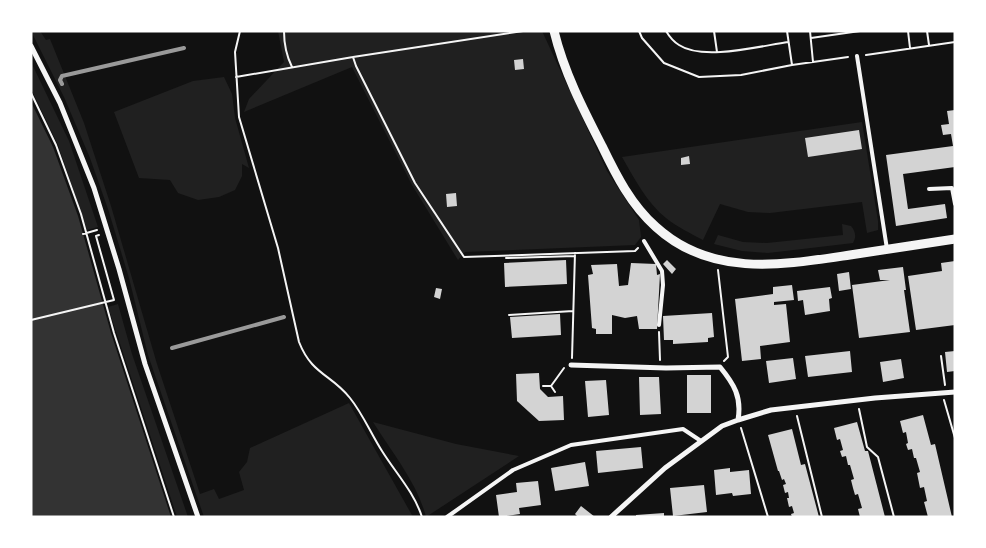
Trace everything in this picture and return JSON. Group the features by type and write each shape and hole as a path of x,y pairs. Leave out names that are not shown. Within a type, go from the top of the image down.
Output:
{"street":[{"path":"554,31 558,50 576,92 619,181 637,206 656,227 671,239 701,254 719,260 762,266 794,264 955,239"},
{"path":"31,46 60,103 94,188 107,227 145,364 198,517"},
{"path":"569,365 660,368 720,367 732,381 741,407 738,420"},
{"path":"611,517 664,468 722,426 738,420 771,410 794,407 955,392"}],"lane":[{"path":"857,56 887,249"},
{"path":"928,189 952,188 955,204"},
{"path":"644,240 662,271 663,285 659,325"},
{"path":"447,517 512,470 571,445 683,429 701,441"}],"path":[{"path":"240,31 235,52 238,103 242,130 278,248 294,323 304,356 313,367 334,382 350,398 382,452 404,482 422,517"},
{"path":"284,31 284,45 292,66"},
{"path":"236,77 292,66 523,31"},
{"path":"639,31 642,38 664,63 699,77 741,75 792,66"},
{"path":"666,31 680,46 692,51 717,52 789,42"},
{"path":"714,31 717,52"},
{"path":"810,31 813,62"},
{"path":"811,38 860,31"},
{"path":"908,31 910,48"},
{"path":"927,31 929,45"},
{"path":"353,57 415,184 464,257 575,254"},
{"path":"31,93 56,145 87,233 114,333 174,517"},
{"path":"83,234 107,227"},
{"path":"31,320 114,300 96,236 98,235"},
{"path":"506,258 635,251 644,240"},
{"path":"543,386 551,386 569,365 575,254"},
{"path":"719,260 717,273 728,357 720,367"},
{"path":"509,315 573,311"},
{"path":"659,325 660,368"},
{"path":"941,356 944,393 955,438"},
{"path":"551,386 555,392"},
{"path":"856,400 867,447 878,457 894,517"},
{"path":"794,407 822,517"},
{"path":"738,420 768,517"}],"shaded area":[{"path":"31,31 40,31 46,40 50,39 84,123 111,206 157,364 200,494 214,489 219,499 244,490 239,472 247,462 250,448 349,403 413,517 204,517 148,355 129,278 90,158 64,97"},
{"path":"278,31 542,31 607,171 639,220 641,237 635,245 465,252 458,260 412,185 352,67 244,112 249,99 284,62"},
{"path":"31,62 69,141 98,227 87,230 58,145 31,89"},
{"path":"224,77 232,94 235,118 249,168 242,164 242,176 235,190 219,197 198,200 178,193 170,180 139,178 114,112 193,81"},
{"path":"31,102 53,147 78,216 111,333 171,517 31,517"},
{"path":"862,122 878,221 878,230 867,233 862,202 770,213 748,212 720,204 703,240 675,224 659,212 641,190 622,157"},
{"path":"842,224 851,226 854,230 853,243 768,253 742,251 714,244 718,235 743,242 767,243 843,235"},
{"path":"118,304 132,354 188,517 177,517 108,307"},
{"path":"373,422 456,444 519,456 426,517 417,492"}],"building":[{"path":"523,59 524,69 515,70 514,60"},
{"path":"955,110 955,167 903,174 908,209 945,204 947,218 896,226 886,155 953,146 951,134 943,135 941,125 949,124 947,111"},
{"path":"859,130 862,149 808,157 805,138"},
{"path":"689,156 690,164 681,165 681,158"},
{"path":"456,193 457,206 447,207 446,194"},
{"path":"566,260 567,284 505,287 504,263"},
{"path":"667,260 676,269 672,274 663,264"},
{"path":"955,261 955,325 916,330 908,276 942,271 941,263"},
{"path":"631,263 656,264 657,275 660,274 657,329 639,329 637,316 625,318 612,315 612,334 596,334 596,329 592,328 588,275 593,274 591,265 617,264 619,286 628,285"},
{"path":"903,267 910,332 859,338 852,285 890,280 880,280 878,270"},
{"path":"849,272 851,289 839,291 837,274"},
{"path":"792,285 794,300 774,302 774,305 786,304 790,342 760,346 761,359 742,361 735,299 773,294 773,287"},
{"path":"830,287 832,298 829,299 830,311 805,315 803,300 798,301 797,291"},
{"path":"436,288 442,289 440,299 434,297"},
{"path":"712,313 714,337 708,338 708,342 673,344 673,340 664,340 663,316"},
{"path":"560,314 561,335 512,338 510,317"},
{"path":"850,351 852,372 808,377 805,356"},
{"path":"955,351 955,371 947,372 945,352"},
{"path":"793,358 796,379 769,383 766,361"},
{"path":"901,359 904,378 883,382 880,362"},
{"path":"539,373 540,389 548,397 563,396 564,420 539,421 517,401 516,374"},
{"path":"687,375 711,375 711,413 687,413"},
{"path":"639,377 659,377 661,414 640,415"},
{"path":"606,380 609,415 588,417 585,381"},
{"path":"923,415 931,445 935,444 952,517 928,517 924,502 927,501 924,487 920,488 917,473 920,472 916,458 914,458 912,449 908,450 906,444 908,443 906,432 903,433 900,421"},
{"path":"857,422 865,451 868,451 885,517 860,517 858,509 862,508 858,494 855,495 853,488 851,480 854,479 850,465 848,465 846,456 842,457 840,451 843,450 840,439 837,440 834,428"},
{"path":"792,429 801,465 805,464 819,517 792,517 791,514 794,513 792,506 789,507 788,492 785,493 783,485 786,484 778,471 768,435"},
{"path":"641,447 643,468 598,473 596,451"},
{"path":"585,462 589,486 555,491 551,468"},
{"path":"730,468 730,472 749,470 751,494 733,496 732,493 716,495 714,470"},
{"path":"538,481 541,505 519,508 520,514 499,517 496,495 517,492 516,483"},
{"path":"704,485 707,512 673,516 670,488"},
{"path":"581,506 595,517 578,517 575,514"},
{"path":"664,513 664,517 636,517 636,515"}],"railway":[{"path":"62,84 60,80 62,76 184,48"},
{"path":"172,348 284,317"}]}
